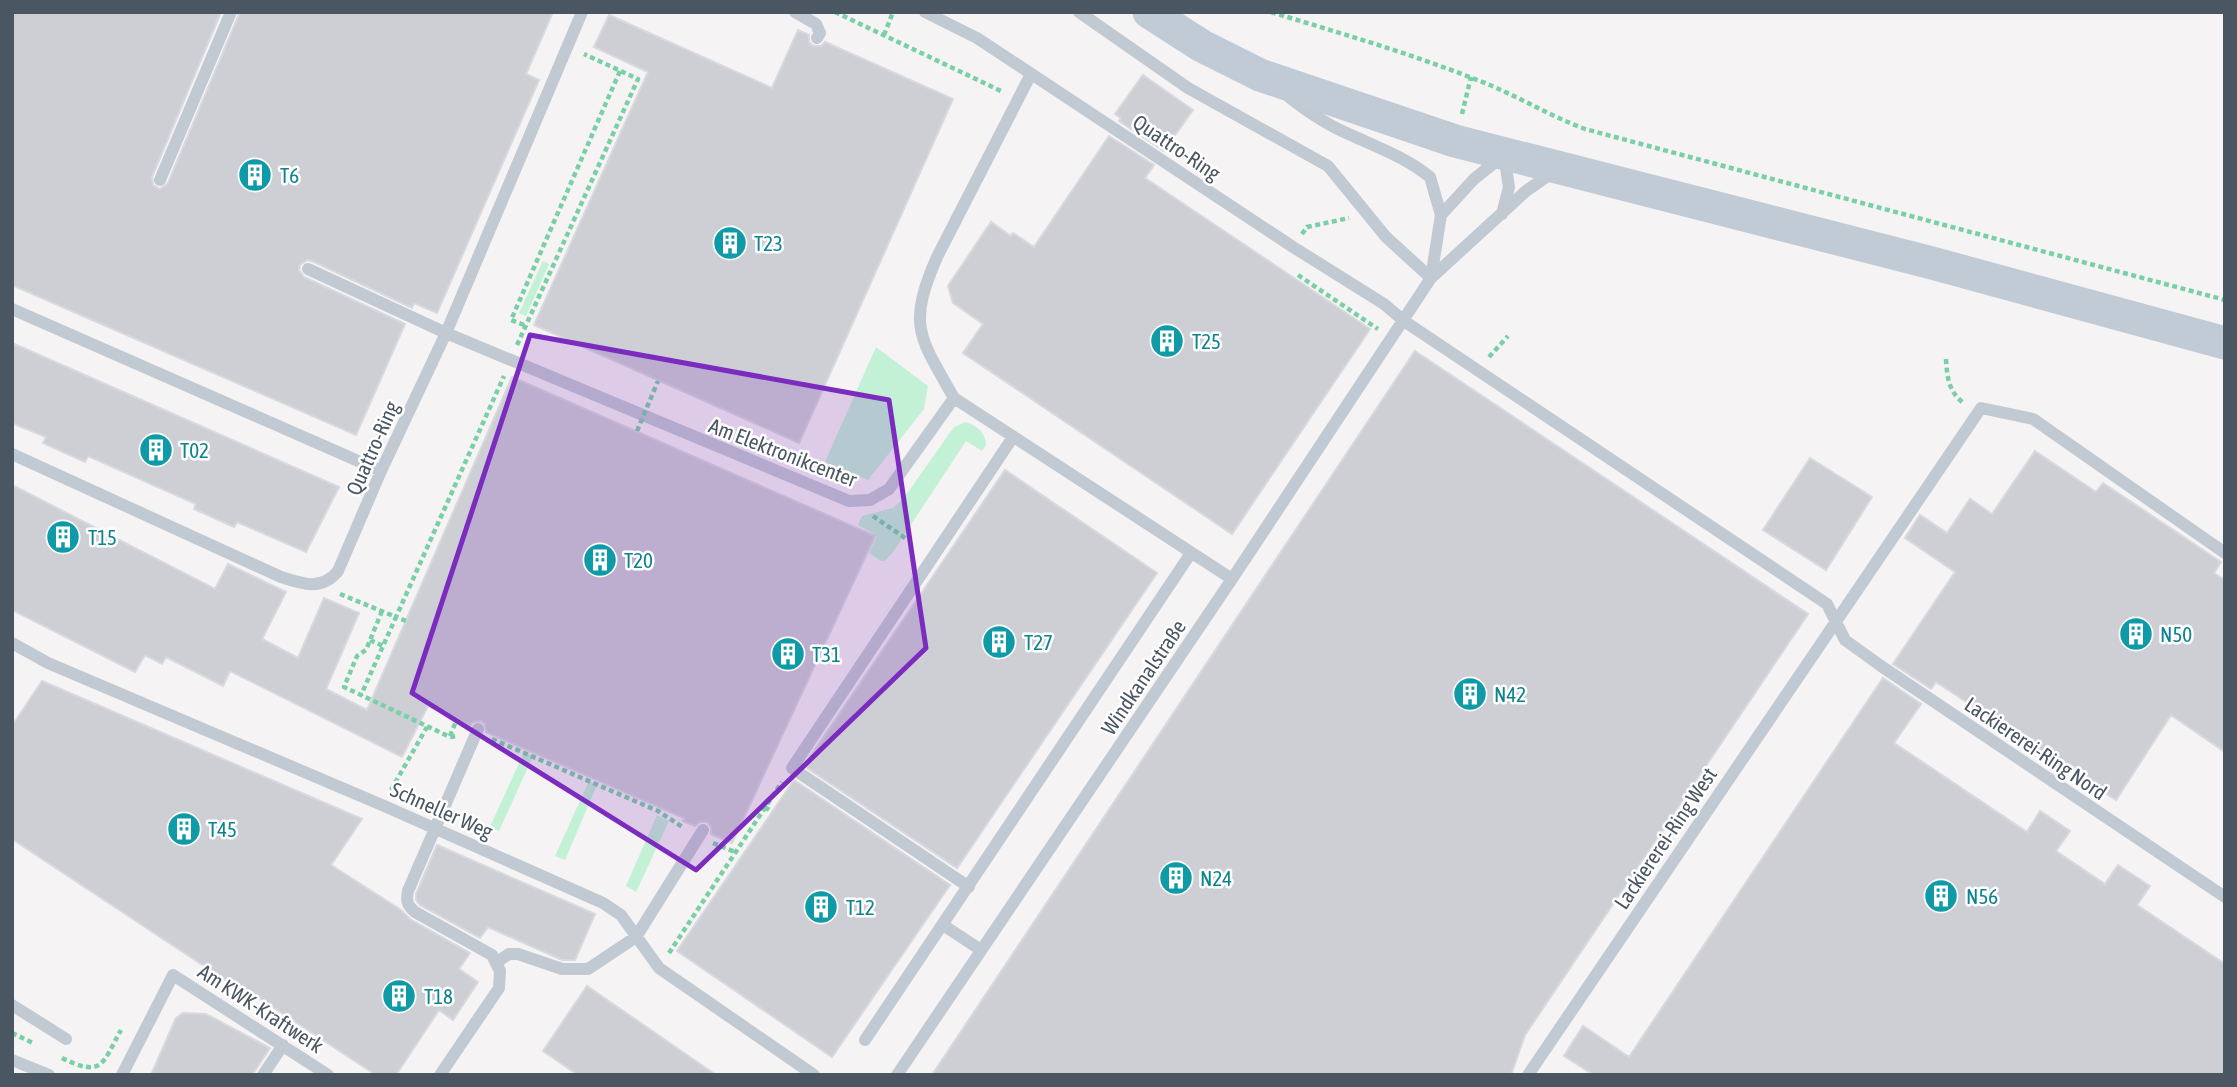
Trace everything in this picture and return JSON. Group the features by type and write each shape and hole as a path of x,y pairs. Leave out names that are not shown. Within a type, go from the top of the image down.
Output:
{"main road":[{"path":"1149,12 1202,46 1260,75 1455,141 1932,263 2225,343"}],"lane":[{"path":"160,180 231,12"},
{"name":"Quattro-Ring","path":"313,585 326,582 338,571 446,333 540,94 568,46 582,12"},
{"path":"795,12 816,23 820,33 817,38"},
{"name":"Quattro-Ring","path":"925,12 977,38 1384,304 1404,321 1827,604 1834,622"},
{"path":"1079,12 1188,88 1328,166 1386,237 1431,278"},
{"path":"1031,74 925,284 920,305 921,335 954,398 1232,579"},
{"path":"1260,75 1320,118 1349,135 1414,164 1430,177 1441,215 1431,278"},
{"path":"1441,215 1474,179 1504,155 1509,187 1502,214"},
{"path":"1431,278 1526,191 1560,169"},
{"name":"Am Elektronikcenter","path":"307,269 511,361 849,501 863,501 880,496 889,489 954,398"},
{"name":"Windkanalstraße","path":"897,1075 1232,579 1431,278"},
{"path":"12,309 382,471"},
{"path":"612,420 618,406"},
{"name":"Lackiererei-Ring West","path":"1528,1075 1981,408 2033,419 2225,553"},
{"path":"969,887 792,768 1013,437"},
{"path":"12,454 281,577 313,585"},
{"path":"865,1040 1191,553"},
{"name":"Lackiererei-Ring Nord","path":"1834,622 1845,640 1881,666 2225,897"},
{"name":"Schneller Weg","path":"12,643 61,668 603,903 621,915 659,968 814,1075"},
{"path":"440,1075 499,988 500,971 498,962 492,955 415,912 407,903 408,891 477,730"},
{"path":"498,962 509,954 519,954 562,969 588,969 636,937 703,830"},
{"path":"943,925 981,950"},
{"name":"Am KWK-Kraftwerk","path":"122,1075 173,975 328,1075"},
{"path":"12,1005 66,1039"},
{"path":"263,1075 284,1045"},
{"path":"12,1060 49,1075"}],"path":[{"path":"835,12 1018,99"},
{"path":"884,35 893,12"},
{"path":"1271,12 1370,41 1471,77 1524,100 1554,118 1584,129 2225,300"},
{"path":"361,695 511,361 524,325 605,159 638,79 568,46"},
{"path":"524,325 512,320 620,71"},
{"path":"1307,228 1367,214"},
{"path":"1493,352 1508,335"},
{"path":"1946,359 1950,387 1956,398"},
{"path":"637,431 659,381"},
{"path":"863,501 876,520 908,540"},
{"path":"313,585 406,621"},
{"path":"382,611 366,650 357,656 344,687 450,737 477,730 659,811 679,825"},
{"path":"370,640 383,646"},
{"path":"450,737 457,719"},
{"path":"382,805 427,727"},
{"path":"659,968 688,929 785,779"},
{"path":"765,807 772,812"},
{"path":"58,1055 81,1067 93,1069 103,1063 123,1026"},
{"path":"12,1033 35,1044"}],"highlighted area":[{"path":"530,335 889,400 926,648 696,870 412,693"}],"green space":[{"path":"543,261 549,264 526,316 519,313"},
{"path":"876,347 928,386 924,409 868,480 825,462"},
{"path":"966,422 983,434 986,445 982,451 966,441 893,552 885,561 869,553 877,536 858,525 862,516 893,508 904,498 954,427"},
{"path":"524,752 533,756 499,831 490,827"},
{"path":"589,781 597,785 565,860 555,856"},
{"path":"657,815 669,821 636,892 626,886"}],"building":[{"name":"T6","path":"12,12 221,12 152,177 153,185 160,189 168,183 240,12 553,12 526,74 539,80 437,313 414,303 412,308 312,261 307,260 300,265 299,270 304,277 405,324 356,435 12,285"},
{"name":"T23","path":"609,15 772,88 798,30 809,35 809,42 813,46 821,46 825,42 953,99 799,443 534,325 648,72 594,47"},
{"path":"1143,75 1193,110 1164,151 1119,121 1121,118 1115,114"},
{"name":"T25","path":"1109,136 1154,165 1145,178 1370,329 1232,534 963,353 983,324 953,303 948,286 991,222 1034,247"},
{"name":"T02","path":"12,343 339,487 306,552 237,522 234,527 194,509 196,504 88,456 85,462 43,443 46,437 12,423"},
{"name":"N42","path":"1415,351 1808,614 1525,1035 1511,1075 932,1075"},
{"name":"T20","path":"512,377 875,536 732,843 711,834 711,827 707,822 700,822 695,826 683,821 684,818 486,732 485,724 481,721 470,725 428,706 402,757 230,671 223,686 166,657 162,664 145,655 135,672 12,610 12,485 215,589 228,564 286,592 262,639 298,658 324,598 359,613 326,689 367,710"},
{"name":"N50","path":"2035,451 2096,492 2103,483 2221,562 2214,573 2225,580 2225,752 2171,715 2116,800 1936,682 1931,689 1893,664 1955,572 1905,538 1920,515 1947,533 1970,499 1992,514"},
{"path":"1810,458 1872,497 1826,570 1763,530"},
{"name":"T27","path":"1005,470 1157,573 957,868 804,766"},
{"name":"N56","path":"1883,678 1921,704 1894,743 2027,832 2040,811 2070,831 2056,851 2105,884 2118,865 2150,886 2137,905 2225,964 2225,1075 1594,1075 1564,1056 1583,1026 1629,1057"},
{"name":"T45","path":"42,681 362,819 331,865 401,910 410,919 470,953 459,969 478,982 453,1020 439,1010 396,1075 376,1075 247,990 245,993 12,839 12,726"},
{"name":"T12","path":"794,780 950,885 832,1057 677,951"},
{"path":"437,845 595,914 575,960 562,960 488,927 480,938 420,905 416,894"},
{"path":"587,986 716,1075 578,1075 543,1051"},
{"path":"183,1013 206,1014 270,1048 252,1075 151,1075 176,1018"}],"place":[{"name":"T6","path":"255,175"},
{"name":"T23","path":"730,243"},
{"name":"T25","path":"1167,341"},
{"name":"T02","path":"156,450"},
{"name":"T15","path":"63,537"},
{"name":"T20","path":"600,560"},
{"name":"N50","path":"2136,634"},
{"name":"T27","path":"999,642"},
{"name":"T31","path":"788,654"},
{"name":"N42","path":"1470,694"},
{"name":"T45","path":"184,829"},
{"name":"N24","path":"1176,878"},
{"name":"N56","path":"1941,896"},
{"name":"T12","path":"821,907"},
{"name":"T18","path":"399,996"}]}
